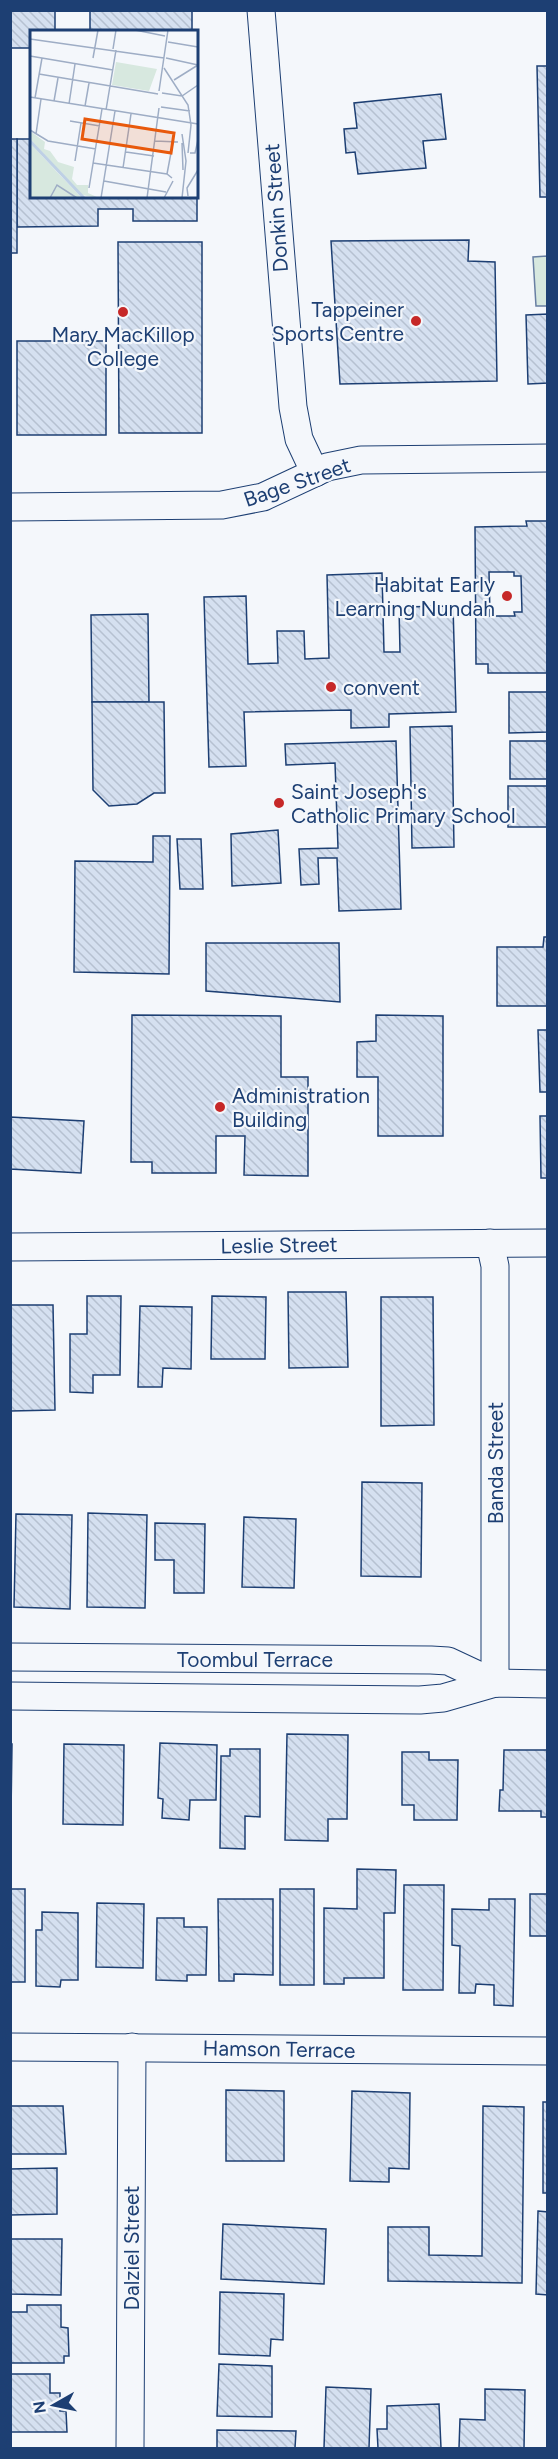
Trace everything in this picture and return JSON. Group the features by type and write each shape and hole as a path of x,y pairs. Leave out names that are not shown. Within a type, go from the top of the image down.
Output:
{"street":[{"name":"Donkin Street","path":"261,10 293,407 299,439 315,473"},
{"name":"Bage Street","path":"10,507 222,505 263,497 344,462 380,459 548,458"},
{"name":"Banda Street","path":"490,1243 495,1266 495,1683"},
{"name":"Leslie Street","path":"10,1247 548,1243"},
{"name":"Toombul Terrace","path":"10,1657 431,1660 448,1661 495,1683"},
{"name":"Toombul Terrace","path":"10,1696 420,1700 443,1698 495,1683 548,1684"},
{"name":"Hamson Terrace","path":"10,2047 548,2051"},
{"name":"Dalziel Street","path":"130,2448 132,2047"}],"shaded area":[{"path":"547,256 547,306 536,306 533,257"}],"building":[{"path":"10,10 55,10 55,30 30,30 30,48 10,48"},
{"path":"90,10 192,10 192,30 90,30"},
{"path":"537,66 548,66 548,197 540,197"},
{"path":"441,94 446,139 423,141 426,168 358,174 355,152 346,153 344,129 357,128 354,103"},
{"path":"10,139 17,139 17,253 10,253"},
{"path":"17,139 30,139 30,198 197,198 197,221 133,221 133,209 98,209 98,226 17,227"},
{"name":"Tappeiner Sports Centre","path":"469,240 468,261 495,262 497,381 340,384 331,241"},
{"path":"118,242 202,242 202,433 119,433"},
{"path":"548,314 548,383 528,384 526,315"},
{"path":"17,341 106,341 106,435 17,435"},
{"name":"Habitat Early Learning Nundah","path":"526,521 548,521 548,673 488,673 488,664 476,664 475,527 527,526","holes":["489,572 514,572 514,576 521,576 522,612 514,612 515,616 490,616"]},
{"name":"convent","path":"382,573 384,652 400,652 399,607 453,606 456,712 389,714 389,727 351,728 351,710 244,712 246,766 209,767 204,597 246,596 248,664 278,663 277,631 304,631 305,659 329,658 327,575"},
{"path":"148,614 149,702 92,702 91,615"},
{"path":"509,692 548,692 548,732 509,733"},
{"path":"92,702 164,702 165,793 154,793 137,804 109,806 93,790"},
{"path":"452,726 454,847 412,848 410,727"},
{"path":"396,741 401,909 339,911 337,858 318,858 319,884 301,885 299,849 338,848 335,763 286,765 285,744"},
{"path":"510,741 548,741 548,779 510,779"},
{"path":"508,786 548,786 548,827 508,827"},
{"path":"278,830 281,883 232,886 231,834"},
{"path":"153,836 170,836 169,974 74,972 75,861 153,862"},
{"path":"177,839 201,839 203,889 180,889"},
{"path":"544,937 548,937 548,1006 497,1006 497,947 543,947"},
{"path":"206,943 339,943 340,1002 206,991"},
{"name":"Administration Building","path":"132,1015 281,1016 281,1077 308,1077 308,1176 244,1175 245,1136 216,1136 216,1173 152,1173 152,1162 131,1162"},
{"path":"376,1015 443,1016 443,1136 378,1136 378,1077 357,1077 357,1042 376,1041"},
{"path":"538,1030 548,1030 548,1092 540,1092"},
{"path":"540,1116 548,1116 548,1178 541,1178"},
{"path":"10,1117 84,1121 81,1173 10,1169"},
{"path":"288,1292 346,1292 348,1367 289,1368"},
{"path":"87,1296 121,1296 120,1375 93,1375 93,1393 70,1392 70,1334 87,1334"},
{"path":"212,1296 266,1297 265,1359 211,1359"},
{"path":"381,1297 433,1297 434,1425 381,1426"},
{"path":"10,1305 53,1305 55,1410 11,1411"},
{"path":"140,1306 192,1307 191,1369 163,1368 162,1387 138,1387"},
{"path":"362,1482 422,1483 421,1577 361,1576"},
{"path":"88,1513 147,1515 145,1608 87,1607"},
{"path":"16,1514 72,1515 70,1609 14,1607"},
{"path":"244,1517 296,1519 294,1588 242,1587"},
{"path":"155,1523 205,1524 204,1593 174,1593 174,1560 155,1560"},
{"path":"287,1734 348,1735 347,1819 328,1819 328,1841 285,1840"},
{"path":"160,1743 217,1745 216,1800 190,1800 189,1820 162,1818 163,1799 158,1798"},
{"path":"10,1744 12,1744 11,1814 10,1814"},
{"path":"64,1744 124,1745 123,1825 63,1824"},
{"path":"230,1749 260,1749 260,1817 245,1816 245,1849 220,1848 221,1756 230,1756"},
{"path":"504,1750 548,1750 548,1817 541,1817 541,1811 499,1811 500,1790 503,1790"},
{"path":"402,1752 429,1752 429,1760 458,1760 457,1820 414,1820 414,1805 402,1805"},
{"path":"357,1869 396,1870 395,1913 384,1913 384,1978 344,1978 344,1984 324,1984 324,1908 357,1909"},
{"path":"404,1885 444,1885 443,1990 403,1990"},
{"path":"10,1889 25,1889 25,1982 10,1982"},
{"path":"280,1889 314,1889 314,1985 280,1985"},
{"path":"530,1894 548,1894 548,1936 530,1936"},
{"path":"218,1899 273,1899 273,1975 234,1974 234,1981 219,1981"},
{"path":"489,1899 515,1899 513,2006 494,2005 494,1985 476,1984 475,1993 459,1993 460,1946 452,1945 452,1909 489,1910"},
{"path":"97,1903 144,1904 143,1968 96,1967"},
{"path":"42,1912 78,1913 78,1980 61,1980 60,1987 36,1986 36,1930 42,1930"},
{"path":"157,1918 184,1918 184,1927 207,1927 206,1975 187,1975 187,1981 156,1980"},
{"path":"226,2090 284,2091 284,2161 226,2161"},
{"path":"352,2091 410,2093 409,2169 389,2168 389,2182 350,2181"},
{"path":"543,2102 548,2102 548,2193 543,2193"},
{"path":"10,2106 63,2106 66,2154 10,2154"},
{"path":"483,2106 524,2107 522,2283 388,2281 388,2227 429,2227 429,2255 482,2256"},
{"path":"57,2168 57,2214 10,2215 10,2169"},
{"path":"538,2211 548,2212 548,2295 536,2294"},
{"path":"223,2224 326,2229 324,2284 221,2279"},
{"path":"10,2239 62,2239 61,2295 10,2294"},
{"path":"220,2292 284,2294 283,2340 271,2339 270,2356 219,2354"},
{"path":"27,2305 61,2305 61,2327 68,2328 69,2356 64,2356 64,2363 10,2363 10,2312 27,2312"},
{"path":"219,2364 272,2366 272,2417 217,2416"},
{"path":"10,2374 50,2374 50,2393 60,2393 60,2411 66,2411 67,2432 10,2432"},
{"path":"326,2387 371,2389 369,2448 324,2448"},
{"path":"485,2389 525,2390 524,2448 459,2448 460,2419 485,2420"},
{"path":"439,2404 441,2448 378,2448 377,2429 387,2429 387,2406"},
{"path":"217,2430 296,2431 295,2448 217,2448"}],"place":[{"name":"Mary MacKillop College","path":"123,312"},
{"name":"Tappeiner Sports Centre","path":"416,321"},
{"name":"Habitat Early Learning Nundah","path":"507,596"},
{"name":"convent","path":"331,687"},
{"name":"Saint Joseph's Catholic Primary School","path":"279,803"},
{"name":"Administration Building","path":"220,1107"}]}
